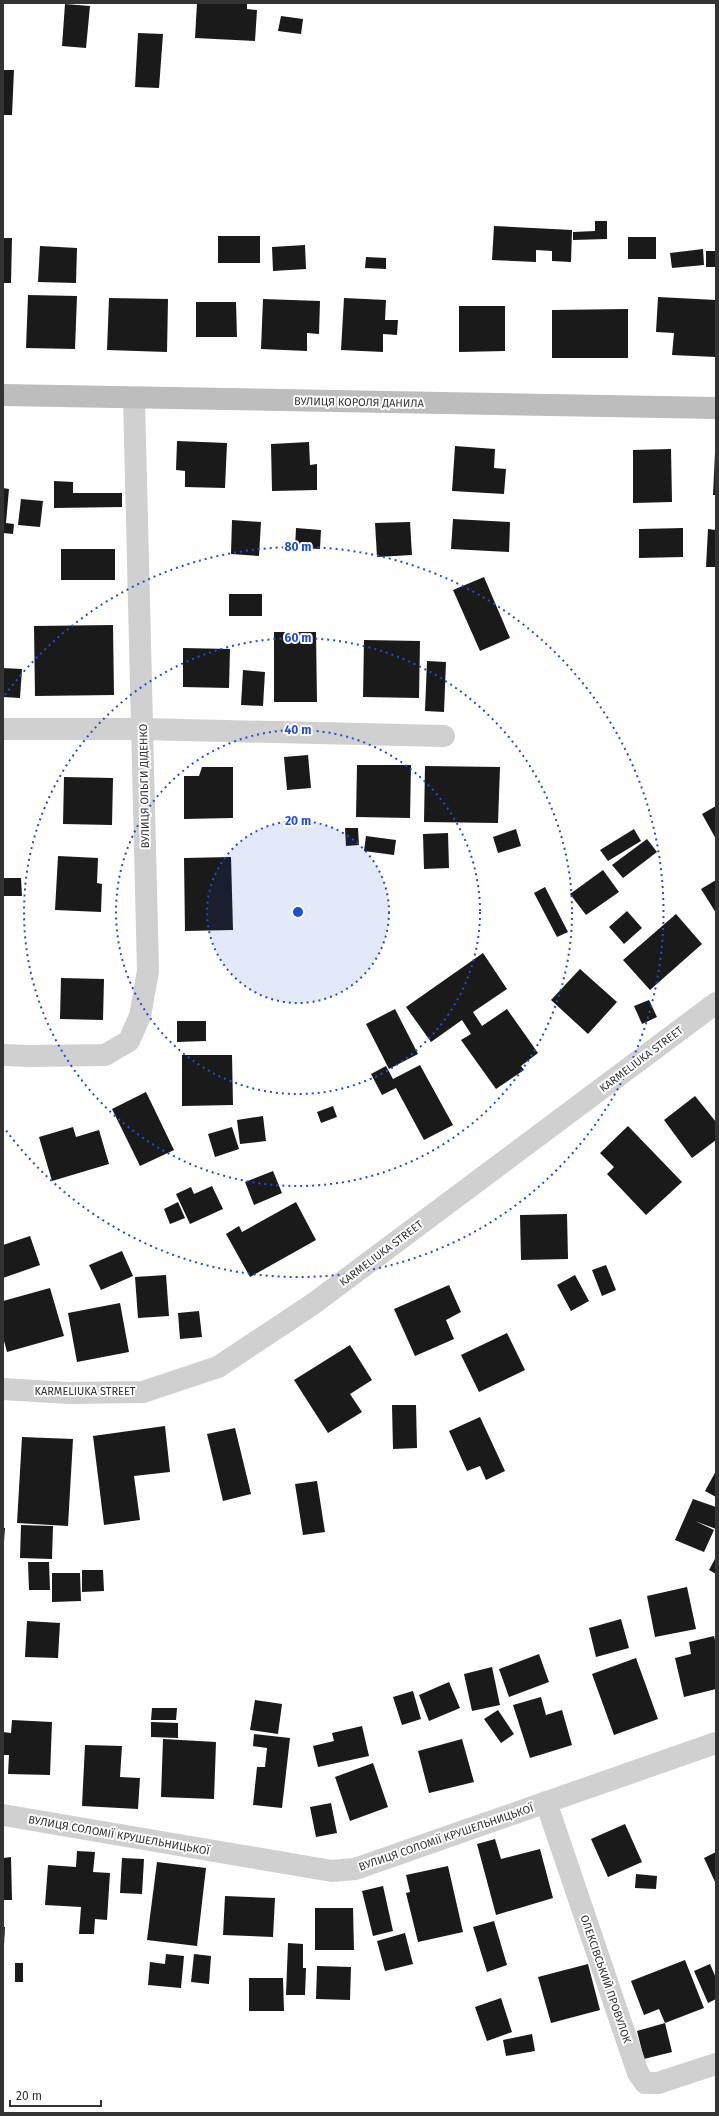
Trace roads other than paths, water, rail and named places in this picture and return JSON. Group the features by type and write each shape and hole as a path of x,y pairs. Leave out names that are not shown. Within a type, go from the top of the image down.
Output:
{"main road":[{"name":"ВУЛИЦЯ КОРОЛЯ ДАНИЛА","path":"3,394 134,398 716,408"}],"street":[{"name":"ВУЛИЦЯ ОЛЬГИ ДІДЕНКО","path":"3,1055 104,1055 129,1041 140,1016 148,971 134,398"},
{"path":"3,729 142,729 444,736"},
{"name":"KARMELIUKA STREET","path":"3,1389 68,1393 143,1392 218,1367 313,1304 716,1003"},
{"name":"ВУЛИЦЯ СОЛОМІЇ КРУШЕЛЬНИЦЬКОЇ","path":"3,1815 332,1871 355,1869 716,1743"},
{"name":"ОЛЕКСІВСЬКИЙ ПРОВУЛОК","path":"546,1802 638,2073 645,2083 658,2083 716,2064"}]}
